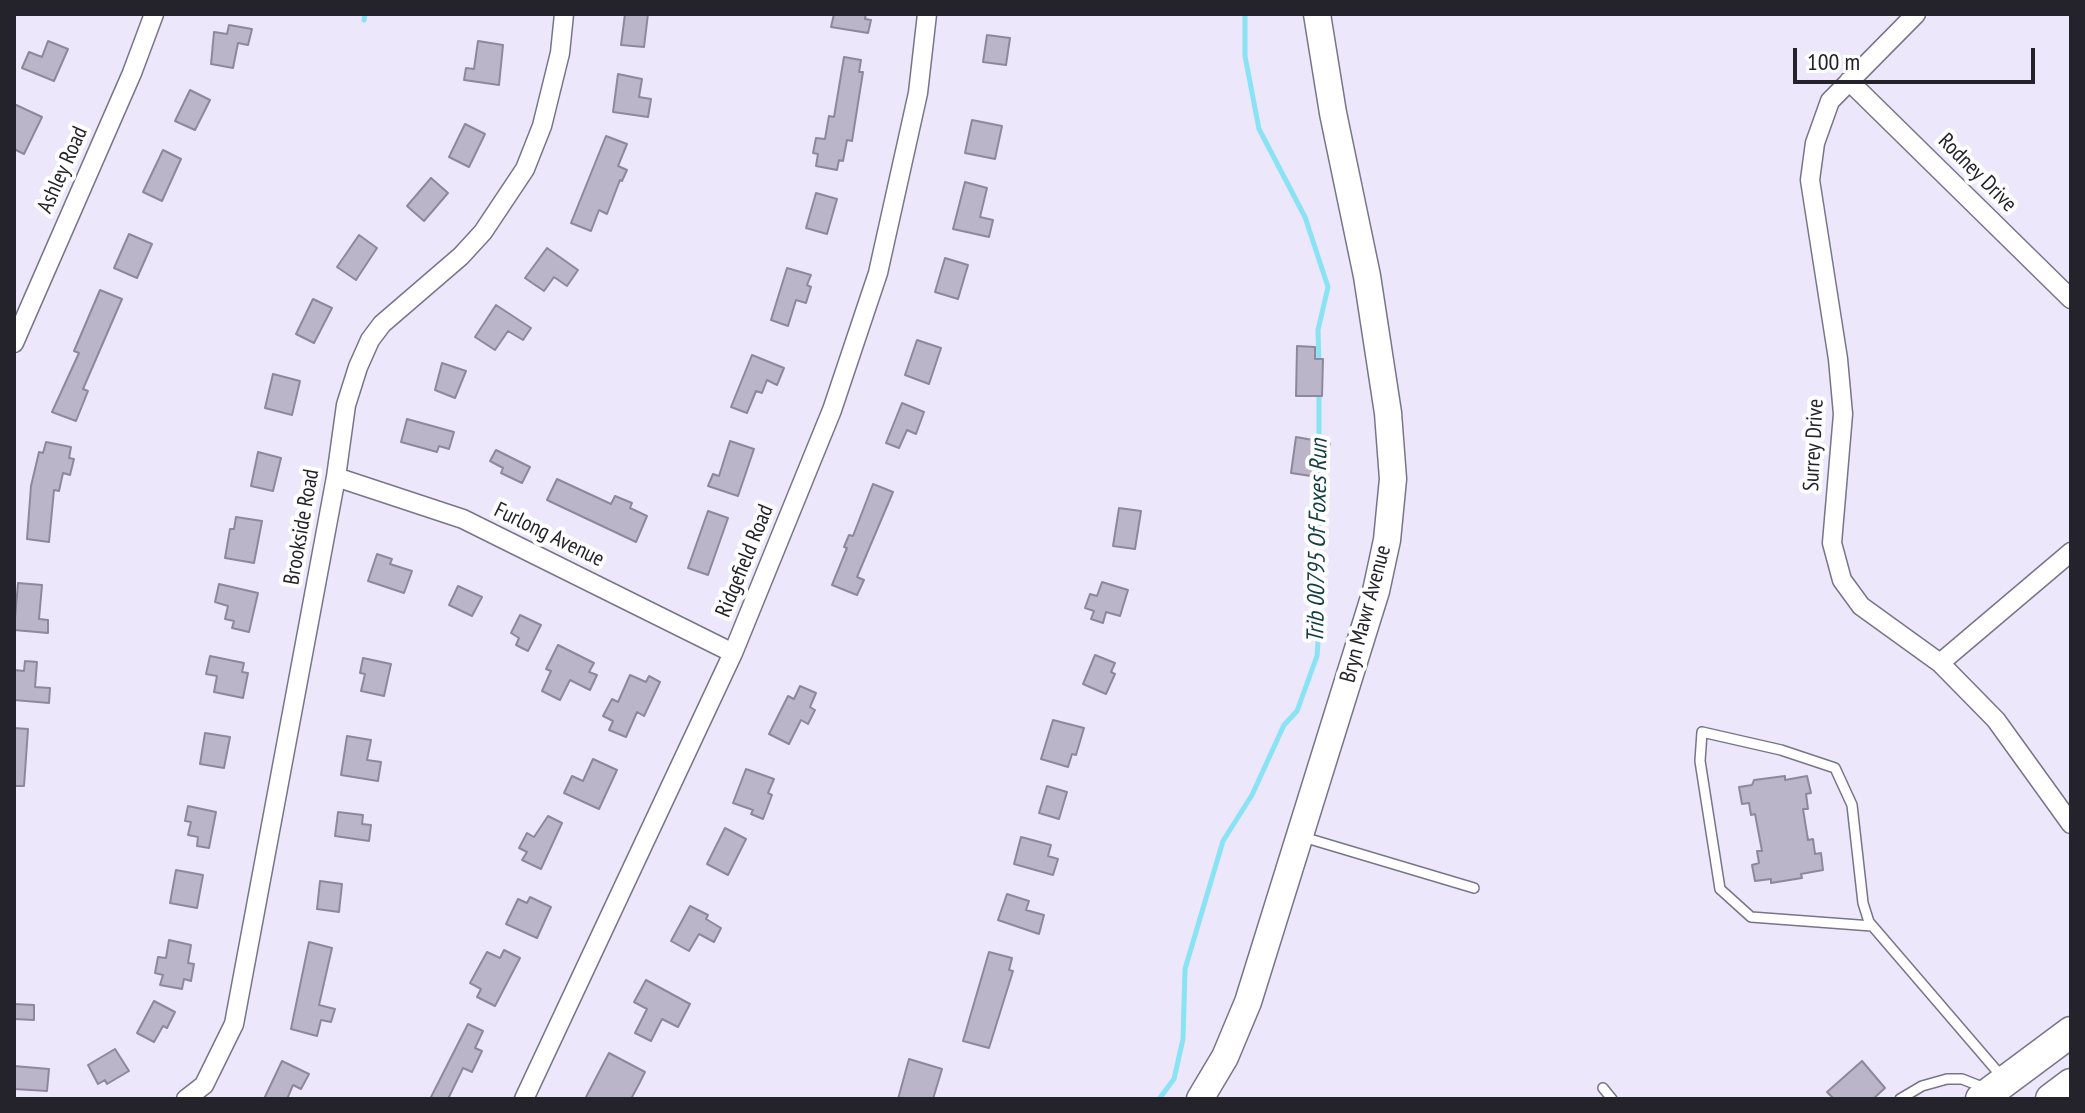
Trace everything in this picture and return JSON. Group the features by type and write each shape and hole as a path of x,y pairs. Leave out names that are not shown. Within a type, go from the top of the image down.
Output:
{"highway":[{"path":"1992,1090 2071,1032"},
{"path":"2051,1099 2071,1084"}],"main road":[{"name":"Bryn Mawr Avenue","path":"1200,1099 1212,1082 1238,1029 1376,591 1387,540 1393,479 1388,413 1374,316 1333,113 1317,14"}],"street":[{"name":"Ashley Road","path":"14,343 132,73 154,14"},
{"name":"Brookside Road","path":"186,1099 204,1085 234,1024 336,477 346,405 358,367 370,340 382,324 461,256 483,232 525,169 542,126 560,53 564,14"},
{"name":"Ridgefield Road","path":"524,1099 733,653 832,410 878,273 918,93 927,14"},
{"name":"Surrey Drive","path":"1916,14 1830,101 1815,143 1810,180 1838,359 1843,414 1832,543 1842,580 1861,606 1940,663 1996,720 2071,824"},
{"name":"Rodney Drive","path":"1849,81 2071,299"},
{"name":"Furlong Avenue","path":"336,477 463,519 733,653"},
{"path":"1940,663 2071,552"}],"lane":[{"path":"1872,926 1751,917 1720,889 1700,761 1702,732 1781,750 1835,768 1852,805 1863,903 1872,926 1992,1090"},
{"path":"1300,836 1474,888"},
{"path":"1900,1099 1922,1086 1947,1079 1962,1079 1992,1090"},
{"path":"1603,1088 1612,1099"}],"building":[{"path":"625,14 648,14 644,47 621,45"},
{"path":"834,14 866,14 865,19 871,20 868,33 831,27"},
{"path":"229,25 252,29 248,45 238,43 233,68 211,64 214,32 227,34"},
{"path":"987,35 1010,38 1006,65 983,62"},
{"path":"48,41 68,49 54,81 22,68 29,52 42,57"},
{"path":"478,41 503,45 499,85 464,80 466,68 474,69"},
{"path":"844,57 861,60 859,72 863,72 852,141 847,140 843,161 839,160 837,170 816,166 818,154 813,153 816,138 825,139 829,116 834,117"},
{"path":"618,74 642,79 639,97 651,99 648,117 613,112"},
{"path":"190,90 210,100 195,130 175,121"},
{"path":"14,104 42,117 24,154 14,149"},
{"path":"972,120 1002,126 995,159 965,153"},
{"path":"465,124 485,134 469,167 449,157"},
{"path":"606,136 627,144 618,166 627,170 607,214 599,210 591,231 571,223"},
{"path":"163,150 181,159 162,201 143,192"},
{"path":"431,178 448,193 424,221 407,206"},
{"path":"965,182 987,188 980,217 993,220 989,237 953,229"},
{"path":"816,193 837,199 827,234 806,228"},
{"path":"129,234 152,244 137,278 114,268"},
{"path":"359,235 377,248 356,280 337,267"},
{"path":"547,248 578,270 567,286 554,277 544,291 525,278"},
{"path":"945,258 968,265 958,299 935,292"},
{"path":"787,268 811,275 806,303 796,300 788,326 771,320"},
{"path":"100,290 122,299 83,389 88,391 76,421 52,412 79,353 74,351"},
{"path":"313,299 332,308 314,343 296,334"},
{"path":"496,305 531,328 523,340 508,331 495,350 475,337"},
{"path":"917,340 941,348 929,384 905,375"},
{"path":"1297,346 1315,347 1315,359 1323,359 1322,396 1296,396"},
{"path":"752,355 784,368 777,385 767,380 762,393 756,391 747,413 731,407"},
{"path":"442,363 466,371 455,398 435,390"},
{"path":"273,374 300,381 292,415 265,408"},
{"path":"902,403 924,412 916,434 907,430 899,448 886,443"},
{"path":"407,419 454,432 449,449 439,446 437,452 401,442"},
{"path":"1296,437 1330,443 1324,478 1291,473"},
{"path":"730,441 754,449 738,496 708,486 713,474 719,476"},
{"path":"46,442 71,447 69,458 74,459 70,475 63,473 59,491 54,490 49,542 27,539 31,486 39,452 43,453"},
{"path":"496,450 530,467 522,483 501,473 503,468 490,461"},
{"path":"258,452 281,458 273,491 251,486"},
{"path":"557,479 611,504 615,496 632,503 630,508 647,516 636,542 547,500"},
{"path":"873,484 893,492 857,577 864,580 857,595 832,585 847,548 844,547 849,535 853,536"},
{"path":"1119,508 1141,511 1135,549 1113,546"},
{"path":"708,511 728,518 708,575 688,568"},
{"path":"236,517 262,521 254,563 225,558 230,529 234,529"},
{"path":"377,554 392,559 390,564 412,571 404,593 368,581"},
{"path":"1102,582 1128,590 1120,616 1106,612 1103,623 1091,619 1094,611 1085,608 1090,594 1097,596"},
{"path":"18,583 42,585 39,619 48,620 48,633 14,630"},
{"path":"219,584 258,593 249,632 232,628 234,621 225,619 228,606 215,602"},
{"path":"458,586 482,597 472,616 449,605"},
{"path":"520,615 541,625 528,651 516,645 519,638 511,633"},
{"path":"558,645 594,663 589,672 597,675 590,690 570,680 560,700 542,691 551,671 546,669"},
{"path":"1095,655 1115,663 1111,672 1115,674 1106,694 1083,684"},
{"path":"210,656 244,663 242,672 248,673 243,698 214,692 217,676 206,674"},
{"path":"363,658 391,664 384,696 361,691 365,674 360,673"},
{"path":"25,661 37,662 35,687 50,688 49,703 14,700 14,670 24,671"},
{"path":"630,675 646,682 649,676 660,682 644,716 637,712 626,737 609,730 613,721 603,716 612,699 618,702"},
{"path":"800,686 816,693 810,707 815,710 808,724 801,720 789,744 769,734 788,696 794,699"},
{"path":"1053,720 1084,728 1076,755 1072,754 1068,767 1041,759"},
{"path":"14,728 28,729 24,786 14,786"},
{"path":"205,733 230,737 224,768 200,764"},
{"path":"347,736 371,740 367,760 381,762 378,781 341,775"},
{"path":"593,759 617,770 599,809 564,793 572,776 583,781"},
{"path":"746,769 774,779 763,819 751,814 753,810 733,803"},
{"path":"1785,776 1785,780 1807,776 1811,793 1806,794 1808,809 1803,809 1808,840 1813,839 1815,854 1821,853 1823,870 1801,874 1802,878 1771,883 1771,879 1755,881 1752,865 1759,863 1757,851 1762,851 1755,814 1751,815 1749,803 1742,804 1739,787 1752,785 1754,780"},
{"path":"1047,786 1067,792 1059,819 1039,813"},
{"path":"188,806 216,812 209,848 197,846 198,837 188,835 191,822 185,821"},
{"path":"338,812 363,815 362,824 371,825 369,841 335,836"},
{"path":"548,816 562,823 541,869 522,860 527,852 519,848 527,833 534,837"},
{"path":"725,828 746,839 728,875 707,864"},
{"path":"1021,837 1051,845 1048,856 1058,859 1053,875 1014,864"},
{"path":"176,870 203,875 197,908 170,903"},
{"path":"320,881 342,884 339,912 317,909"},
{"path":"1007,894 1029,901 1026,910 1044,915 1039,934 998,920"},
{"path":"530,897 551,907 537,938 506,924 518,899 527,903"},
{"path":"690,906 708,915 706,919 721,928 714,942 699,934 689,951 671,941"},
{"path":"169,940 191,945 188,963 194,964 191,981 184,979 182,989 160,985 163,975 155,973 158,957 166,958"},
{"path":"309,942 332,948 319,1005 335,1009 331,1022 321,1020 317,1036 291,1029"},
{"path":"504,950 520,958 495,1006 477,997 481,989 470,983 487,952 500,958"},
{"path":"989,952 1012,958 1009,970 1013,971 989,1048 963,1041"},
{"path":"646,980 690,1004 678,1027 662,1019 651,1041 635,1033 647,1009 634,1002"},
{"path":"154,1001 175,1012 167,1028 163,1026 154,1042 137,1033"},
{"path":"14,1004 34,1005 34,1020 14,1019"},
{"path":"468,1024 483,1031 475,1048 482,1051 472,1072 463,1068 448,1099 430,1099"},
{"path":"115,1049 129,1071 107,1084 105,1080 98,1084 88,1065"},
{"path":"609,1053 645,1072 639,1084 631,1099 585,1099"},
{"path":"909,1059 942,1069 933,1099 898,1099"},
{"path":"282,1061 309,1074 301,1089 293,1085 287,1099 264,1099"},
{"path":"1862,1061 1885,1088 1873,1099 1834,1099 1827,1092"},
{"path":"14,1066 49,1069 47,1091 14,1089"}],"waterway":[{"path":"364,20 365,14"},
{"name":"Trib 00795 Of Foxes Run","path":"1245,14 1245,56 1259,129 1305,217 1328,287 1318,330 1319,366"},
{"name":"Trib 00795 Of Foxes Run","path":"1319,392 1319,446"},
{"name":"Trib 00795 Of Foxes Run","path":"1159,1099 1174,1079 1183,1039 1185,969 1223,841 1252,795 1284,725 1297,711 1317,656 1319,472"}]}
